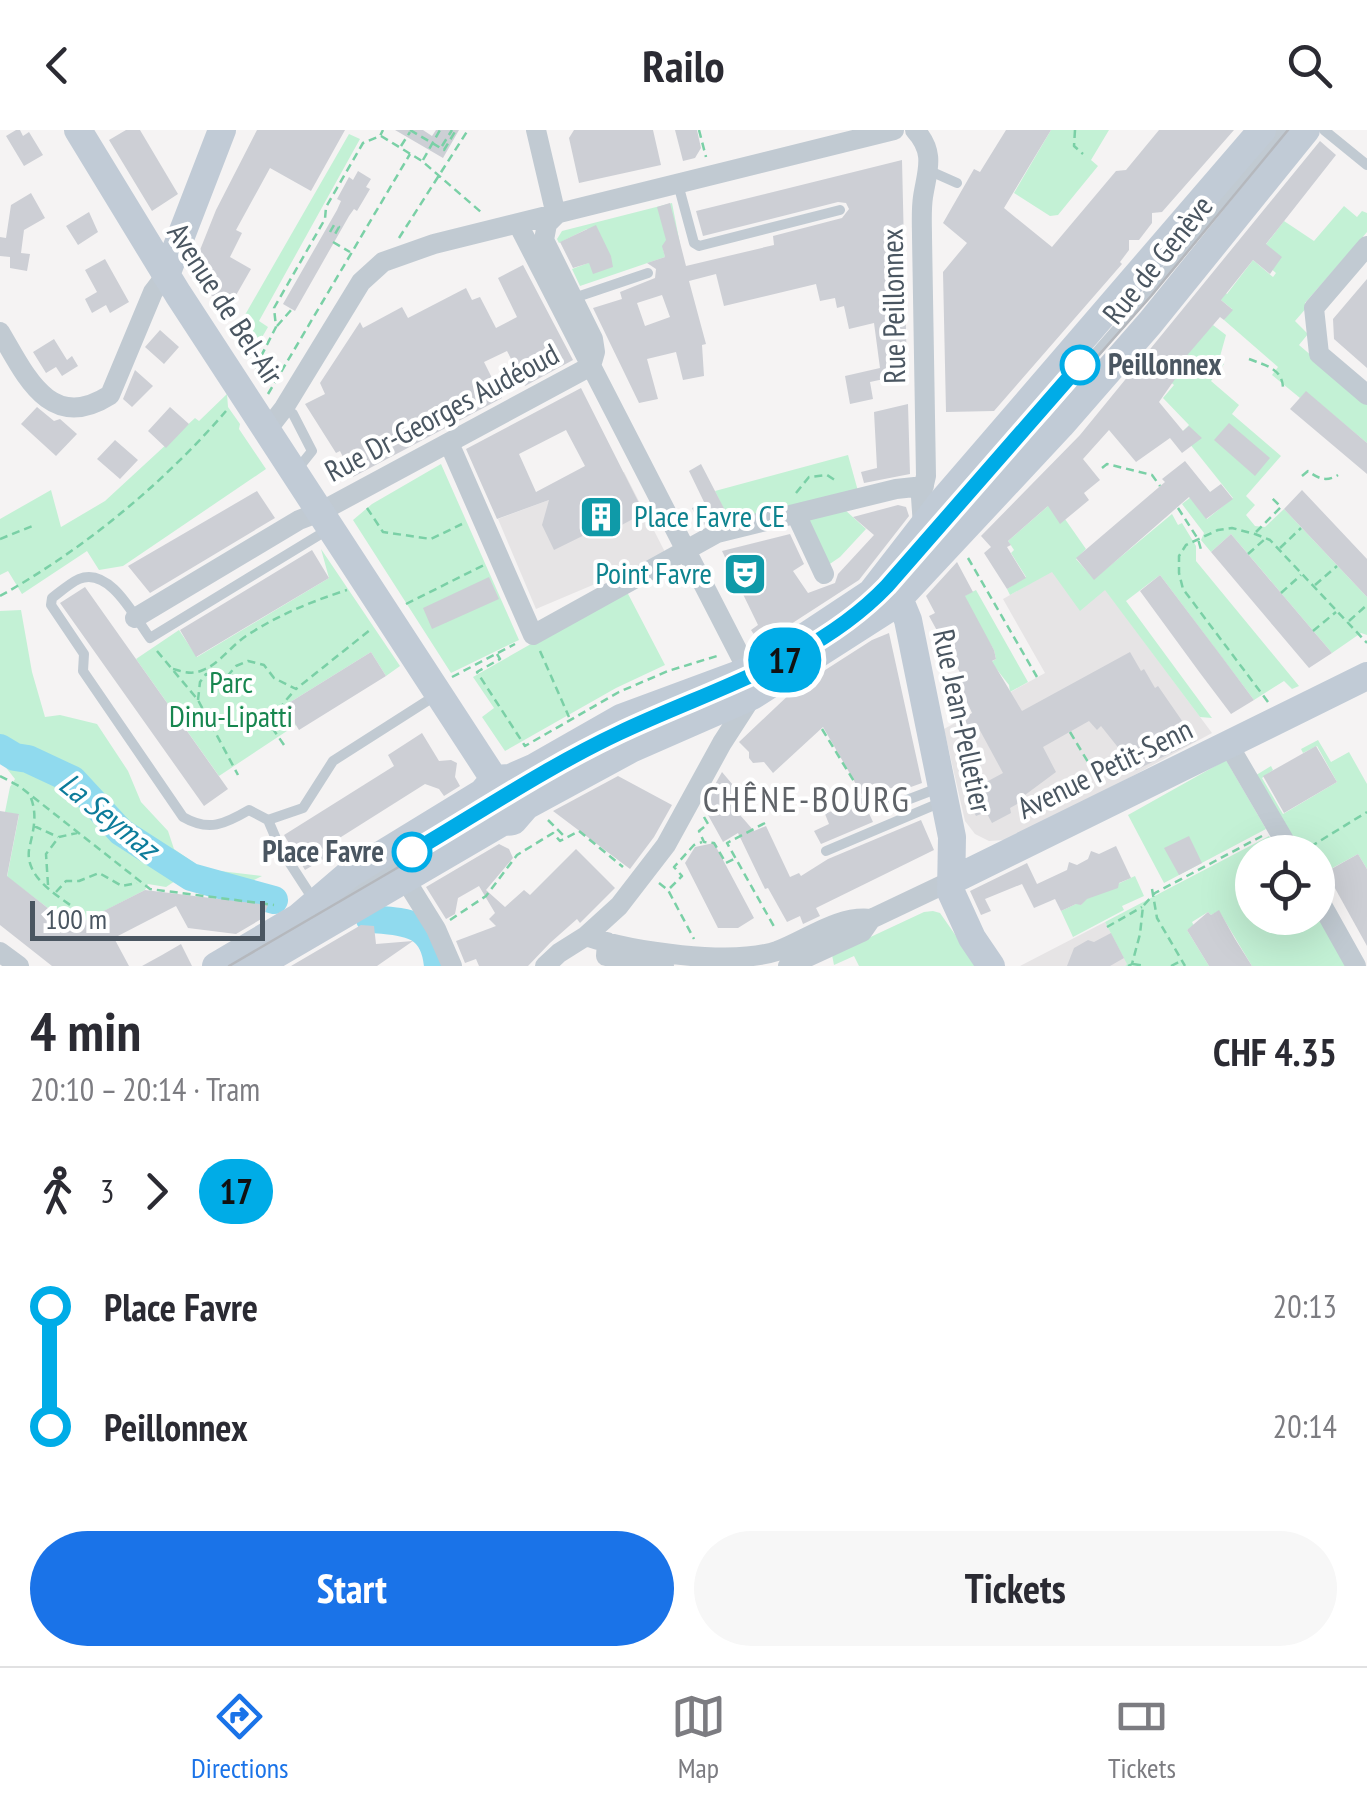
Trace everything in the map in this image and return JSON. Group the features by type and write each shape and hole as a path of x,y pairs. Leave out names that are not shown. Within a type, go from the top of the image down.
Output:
{"main road":[{"name":"Avenue de Bel-Air","path":"78,130 166,275 264,406 325,520 445,686 509,800"},
{"path":"166,275 222,130"},
{"name":"Rue de Genève","path":"327,903 427,817 509,800 700,720 750,683 879,616 923,526 1262,130"},
{"name":"Rue de Genève","path":"890,589 1053,435 1150,323 1306,130"},
{"path":"150,250 187,216"},
{"name":"Rue Jean-Pelletier","path":"890,589 908,620 944,794 954,854 954,904 991,966"},
{"name":"Avenue Petit-Senn","path":"951,881 1367,676"},
{"name":"Rue de Genève","path":"327,903 405,879 621,718 750,683"},
{"path":"216,966 327,903"},
{"path":"256,966 327,903"}],"street":[{"path":"536,130 556,214"},
{"path":"264,406 368,273 406,252 678,184 713,166 894,130"},
{"name":"Rue Peillonnex","path":"916,130 924,140 930,171 922,218 926,476 921,497 923,526"},
{"path":"556,214 544,229 544,240 595,344 592,366"},
{"path":"518,224 750,683 722,744 666,845 597,939 559,952 545,966"},
{"path":"1367,246 1314,308 1319,354 1367,395"},
{"path":"0,332 30,382 47,400 75,409 97,403 110,395 153,292 166,275"},
{"name":"Rue Dr-Georges Audéoud","path":"325,520 355,492 592,366"},
{"path":"449,443 533,634 717,533 924,486"},
{"path":"796,514 824,574"},
{"path":"135,618 299,520 325,520"},
{"path":"700,720 722,744"},
{"path":"1228,744 1281,835"},
{"path":"405,879 436,930 452,966"},
{"name":"Avenue Petit-Senn","path":"597,939 704,958 774,952 855,917 870,919 951,881"},
{"path":"619,906 620,933 630,946"},
{"name":"Avenue Petit-Senn","path":"788,966 862,932 870,919"},
{"path":"1335,928 1356,966"},
{"path":"597,939 606,956 664,966"},
{"path":"0,952 20,966"}],"lane":[{"path":"890,589 1132,312 1282,130"},
{"path":"1324,130 1367,165"},
{"path":"930,171 957,183"},
{"path":"678,184 694,242 699,246 840,210"},
{"path":"573,298 648,273"},
{"path":"325,520 150,638 110,584 95,577 80,578 52,598 50,605 84,654 83,671 183,817 198,826 210,827 249,810 268,820 280,848 327,903 509,800"},
{"path":"268,820 303,808 333,761 445,686"},
{"path":"889,796 894,803 944,794"},
{"path":"826,851 944,794"}],"path":[{"path":"276,327 274,308 320,235 326,207 364,144 380,136 383,130"},
{"path":"400,148 410,130 441,148 454,130"},
{"path":"422,161 440,130"},
{"path":"396,244 468,130"},
{"path":"699,130 713,166"},
{"path":"1075,130 1074,146 1084,154"},
{"path":"380,136 422,161 488,218"},
{"path":"0,596 63,556 188,453 264,406 410,154"},
{"path":"334,242 351,253"},
{"path":"264,406 252,381 255,365 276,327 292,309"},
{"path":"1248,358 1278,372 1283,392"},
{"path":"1102,468 1107,464 1152,476 1160,486"},
{"path":"1302,476 1308,471 1319,479 1331,479 1338,474"},
{"path":"796,514 796,492 809,477 826,475 836,480 847,501"},
{"path":"355,492 383,532 431,539 482,514"},
{"path":"1255,534 1281,507 1270,496"},
{"path":"1178,508 1198,539 1202,554"},
{"path":"0,539 35,524"},
{"path":"1274,711 1183,589 1178,573 1179,556 1186,545 1232,528 1266,538 1367,642"},
{"path":"1279,548 1301,528"},
{"path":"1248,554 1266,538"},
{"path":"960,544 1036,678"},
{"path":"401,606 499,558"},
{"path":"1314,586 1337,566"},
{"path":"1281,593 1302,574"},
{"path":"198,700 200,682 236,643 294,608 350,589"},
{"path":"1348,622 1367,605"},
{"path":"1313,631 1337,611"},
{"path":"284,745 273,729 274,720 296,689 375,626"},
{"path":"445,686 533,634"},
{"path":"150,638 198,700 238,775"},
{"path":"496,654 500,660 477,672 525,746 618,692 717,656"},
{"path":"544,658 570,720"},
{"path":"206,674 224,680 236,666 248,660 264,665 274,678 296,689"},
{"path":"172,669 193,674 210,668"},
{"path":"822,728 866,801"},
{"path":"1070,732 1107,794"},
{"path":"0,776 150,889 270,904"},
{"path":"30,796 34,826 29,864 48,888 84,915"},
{"path":"509,800 566,838"},
{"path":"700,812 708,824 698,831 704,842"},
{"path":"1328,835 1367,812"},
{"path":"765,823 727,843 777,931 787,926"},
{"path":"34,826 59,838"},
{"path":"1107,926 1143,906 1154,891 1277,828"},
{"path":"436,930 486,896 518,856 553,833 560,841 578,831 630,873"},
{"path":"48,888 44,856 59,838 79,833"},
{"path":"668,890 682,876 674,867 694,845 714,843 726,863 736,858"},
{"path":"56,893 66,881 99,873 128,887 139,881"},
{"path":"654,878 668,890 700,950"},
{"path":"1154,891 1157,918 1185,966"},
{"path":"1143,906 1140,934 1130,965 1145,966"},
{"path":"1171,966 1182,961"}],"shaded area":[{"path":"624,472 666,554 536,609 498,519"},
{"path":"1052,571 1105,589 1212,733 1005,840 989,841 975,834 965,821 944,729 1045,673 1003,599"},
{"path":"1105,922 1128,964 1125,966 1020,966"}],"green space":[{"path":"1051,130 1109,130 1091,160 1098,166 1058,215 1050,216 1014,193"},
{"path":"349,134 360,139 259,321 268,327 250,358 234,334"},
{"path":"672,203 680,244 663,248 665,257 580,286 572,269 610,255 587,229 559,243 562,231"},
{"path":"1344,206 1357,217 1362,211 1367,213 1367,232 1305,303 1308,306 1295,321 1308,334 1299,345 1367,403 1367,443 1306,392 1300,398 1272,375 1278,367 1224,320 1232,309 1221,300 1220,288 1227,294 1253,260 1273,277 1276,273 1257,256 1284,221 1314,241"},
{"path":"1213,325 1226,335 1219,360 1224,364 1211,381 1239,405 1232,414 1281,456 1246,496 1255,505 1246,515 1255,526 1265,527 1284,509 1367,597 1367,635 1361,633 1332,653 1231,534 1211,552 1201,540 1204,533 1182,504 1205,486 1213,496 1198,508 1207,519 1233,498 1181,433 1189,425 1163,398 1174,385 1161,374 1182,368 1187,361 1178,354"},
{"path":"227,394 228,407 240,424 239,429 266,469 123,566 99,570 87,551 22,594 8,571 0,575 0,519 51,490 61,527 105,501 195,418 199,421"},
{"path":"848,455 858,491 844,509 866,529 840,557 818,572 791,508 731,524 715,491"},
{"path":"441,464 519,640 451,673 353,520 372,504"},
{"path":"1051,499 1086,549 1076,559 1094,579 1172,514 1196,546 1196,561 1299,686 1292,689 1284,681 1254,700 1160,575 1126,601 1212,718 1200,717 1105,590 1080,611 1052,572 1010,595 1007,589 1026,577 1008,541"},
{"name":"Parc Dinu-Lipatti","path":"321,549 400,666 386,676 371,652 284,706 296,725 219,776 136,659 179,630 197,657 329,578"},
{"path":"626,590 665,665 505,751 482,717 494,708 473,677"},
{"path":"976,590 1028,682 1010,692 991,662 996,659 994,650 962,597"},
{"path":"21,610 45,717 60,715 97,724 128,771 141,802 168,831 174,849 203,869 262,876 242,886 187,873 166,887 148,884 145,890 73,927 7,877 19,815 5,812 15,779 0,760 0,611"},
{"path":"1318,740 1331,762 1349,752 1367,784 1367,869 1358,854 1335,867 1335,835 1286,835 1253,777 1271,766 1273,770 1262,778 1283,814 1337,782 1317,746 1303,753 1301,749"},
{"path":"1226,760 1266,829 1255,835 1235,835 1235,845 1164,883 1128,815"},
{"path":"1235,854 1235,935 1329,935 1350,966 1252,966 1219,911 1211,915 1208,912 1187,930 1209,966 1125,966 1105,922"},
{"path":"1135,876 1144,896 1073,937 1061,911 1081,905 1085,899"},
{"path":"933,911 940,913 977,966 859,966 854,956 834,965 832,955"}],"building":[{"path":"16,130 23,136 29,132 43,155 24,166 6,136"},
{"path":"126,130 140,130 178,194 152,211 109,140"},
{"path":"257,130 345,130 311,191 270,168 236,230 242,233 230,257 251,269 227,311 213,303 216,298 204,291 207,286 190,275 216,210"},
{"path":"395,130 423,130 432,136 436,130 459,130 443,158"},
{"path":"574,130 653,130 661,165 579,183 569,138"},
{"path":"675,130 697,130 701,148 695,158 683,161"},
{"path":"1006,130 1051,130 1004,208 1052,247 1116,171 1126,170 1159,130 1234,130 1162,212 1152,213 1152,223 1139,240 1129,240 1122,264 994,411 946,412 943,272 967,243 943,223 974,169 980,172"},
{"path":"1320,141 1336,155 1266,244 1282,257 1270,274 1253,260 1221,300 1233,310 1224,320 1220,317 1184,359 1187,362 1159,402 1183,431 1189,426 1202,438 1182,453 1170,438 1136,462 1109,430 1083,459 1100,480 1084,493 1089,500 1060,524 1048,506 1008,541 1011,545 1007,547 1026,578 1007,589 984,553 991,547 981,536 1080,435"},
{"path":"902,160 907,374 870,382 873,399 850,404 845,376 880,368 874,323 849,329 844,306 837,308 835,298 820,301 816,284 724,306 716,274 689,281 706,344 702,345 704,376 683,380 676,352 647,359 658,399 639,403 593,308 622,299 620,292 655,278 656,269 647,263 665,257 662,246 666,240 657,207 670,203 686,266 774,245 773,236 842,218 849,209 846,203 838,202 703,236 696,211","holes":["662,295 670,317 645,326 637,303"]},
{"path":"358,171 371,179 366,187 370,189 357,211 354,209 349,216 295,311 283,304 337,210 341,201 337,199 349,177 353,180"},
{"path":"31,193 45,218 24,230 21,253 30,254 27,271 10,268 10,257 0,256 0,237 6,238 11,205"},
{"path":"89,212 98,232 78,245 66,226"},
{"path":"596,225 613,267 593,274 589,263 573,268 560,242"},
{"path":"105,259 129,302 110,313 106,305 92,313 85,299 97,292 85,270"},
{"path":"523,265 573,360 525,386 507,351 484,362 502,398 353,477 340,451 336,453 305,404 325,394 320,383 360,322 363,328 402,307 408,318 466,288 472,300 480,297 496,328 517,317 498,278"},
{"path":"1367,279 1367,368 1334,339 1333,319"},
{"path":"160,330 179,347 164,364 145,347"},
{"path":"54,339 67,360 72,356 78,366 62,376 56,367 46,373 33,352"},
{"path":"135,370 153,386 132,407 123,399"},
{"path":"581,388 644,513 618,527 615,520 554,550 542,525 549,500 497,519 466,449","holes":["566,430 585,466 536,492 519,454"]},
{"path":"1306,391 1367,443 1367,474 1290,409"},
{"path":"908,404 910,474 864,483 861,472 877,468 874,412"},
{"path":"37,407 77,434 56,456 21,424"},
{"path":"170,407 189,424 166,448 148,431"},
{"path":"1229,423 1270,458 1255,476 1214,440"},
{"path":"115,440 138,460 120,479 97,459"},
{"path":"1185,461 1210,492 1221,484 1233,499 1206,519 1189,497 1094,580 1076,558"},
{"path":"701,464 728,516 700,526 692,508 704,502 689,471"},
{"path":"1302,490 1367,559 1367,597 1284,509"},
{"path":"257,491 275,518 150,593 128,566"},
{"path":"898,505 906,507 909,516 859,580 760,644 751,630 758,625 722,551 790,534 804,564 793,571 808,593 835,583 838,574 874,535 853,517"},
{"path":"1231,534 1332,653 1309,668 1211,552"},
{"path":"312,550 329,578 196,657 180,630"},
{"path":"957,562 973,592 965,596 994,650 996,659 992,661 1022,711 1130,652 1196,741 1136,770 1101,726 1097,730 1089,721 1043,747 1056,772 1010,808 1011,813 992,823 986,812 976,816 964,794 1003,773 977,725 969,728 964,718 972,713 957,681 963,678 929,616 935,613 926,596"},
{"path":"1160,575 1254,700 1231,714 1200,673 1140,591"},
{"path":"489,577 499,599 432,629 423,608"},
{"path":"85,587 228,789 204,806 60,603"},
{"path":"889,633 922,783 897,792 885,788 881,799 868,805 823,727 773,773 764,762 753,763 739,742 794,690"},
{"path":"371,652 386,676 299,730 284,706"},
{"path":"422,733 439,761 457,763 455,777 460,786 444,796 439,789 425,784 322,849 327,857 305,870 284,835 394,766 388,755"},
{"path":"1316,746 1337,782 1284,813 1263,776"},
{"path":"722,772 738,791 727,800 754,831 766,826 790,877 799,873 801,876 828,859 921,820 934,850 816,908 820,916 803,924 800,916 787,922 768,888 765,889 738,833 723,842 703,806"},
{"path":"618,776 672,805 630,869 553,811"},
{"path":"862,798 873,822 821,844 814,831 829,824 825,814"},
{"path":"0,811 19,814 7,876 72,927 145,890 268,905 263,918 236,934 188,928 176,906 114,938 129,966 52,966 0,925"},
{"path":"1189,836 1202,863 1179,875 1164,848"},
{"path":"714,843 754,918 738,928 718,928 685,863 695,847"},
{"path":"499,844 509,849 513,858 486,890 505,907 524,890 530,895 576,849 615,888 528,966 479,966 476,959 465,963 456,941 496,926 489,919 495,913 479,886 458,898 455,914 446,919 426,887"},
{"path":"1116,846 1131,878 1081,905 1061,911 1055,899 1034,908 1022,884 985,899 991,911 981,915 970,891 1027,863 1037,884 1067,870 1069,862 1077,865 1088,859 1091,851 1099,854"},
{"path":"1358,854 1367,869 1367,946 1335,888 1335,867"},
{"path":"1219,910 1252,966 1209,966 1187,930 1208,912 1211,915"},
{"path":"361,925 374,926 376,944 413,941 377,966 291,966"},
{"path":"1111,933 1124,958 1110,966 1067,966 1074,948"},
{"path":"181,944 192,966 142,966 162,955"}],"waterway":[{"name":"La Seymaz","path":"0,748 73,780 121,832 191,877 274,900"},
{"name":"La Seymaz","path":"370,919 416,927 431,941 438,966"}],"tram line":[{"path":"229,966 596,752 750,686 786,667 876,607 1151,296 1288,130"},
{"name":"17","path":"412,852 615,734 759,674 862,610 1080,365"}],"place":[{"name":"Peillonnex","path":"1080,365"},
{"name":"Place Favre CE","path":"601,517"},
{"name":"Point Favre","path":"745,574"},
{"name":"Place Favre","path":"412,852"}],"district":[{"name":"CHÊNE-BOURG","path":"807,800"}]}
